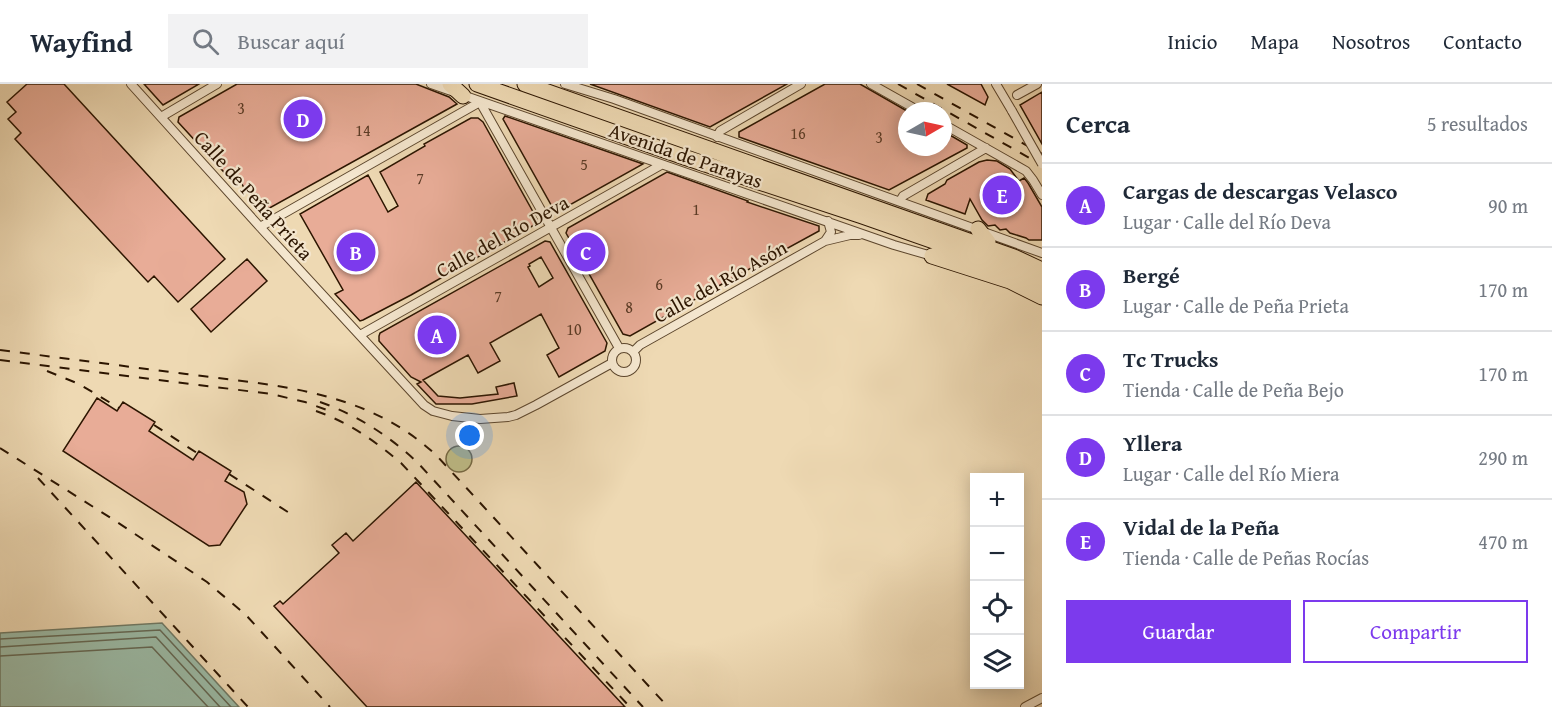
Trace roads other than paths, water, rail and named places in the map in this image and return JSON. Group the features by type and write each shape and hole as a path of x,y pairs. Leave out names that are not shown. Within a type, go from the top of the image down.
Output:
{"highway":[{"path":"450,84 462,96"},
{"path":"477,84 1014,257 1042,270"},
{"path":"525,84 862,216 1002,264 1042,282"},
{"path":"769,178 838,188 1042,262"},
{"path":"769,178 884,231 1029,282 1042,292"},
{"path":"978,229 988,242"},
{"path":"932,256 1010,281 1042,297"}],"street":[{"name":"Calle de Peña Prieta","path":"130,84 424,405 433,411 452,416 497,418 516,415 612,363"},
{"path":"161,117 217,84"},
{"name":"Avenida de Parayas","path":"431,84 661,165 932,256"},
{"name":"Avenida de Parayas","path":"566,84 614,99 1042,253"},
{"path":"717,137 720,131 801,84"},
{"path":"872,84 903,102"},
{"path":"996,84 1042,164"},
{"path":"1017,95 1037,84"},
{"path":"260,227 480,102 620,348"},
{"path":"952,129 1026,171 1042,195"},
{"path":"900,201 903,196 986,148"},
{"name":"Calle del Río Deva","path":"360,335 661,165"},
{"path":"825,241 831,232 828,221"},
{"name":"Calle del Río Asón","path":"633,352 640,345 825,241 850,235 866,235"},
{"path":"620,348 628,348 633,352 636,362 631,369 621,371 612,363 613,356 620,348"},
{"path":"1025,707 1042,698"}],"water":[{"path":"162,623 239,707 0,707 0,633"}],"railway":[{"path":"898,84 1042,165"},
{"path":"917,84 1042,154"},
{"path":"0,350 253,382 319,394 380,417 410,434 437,456 668,707"},
{"path":"0,360 271,394 327,410"},
{"path":"47,371 79,384 119,408"},
{"path":"320,402 372,427 417,462 643,707"},
{"path":"316,411 361,433 401,463 630,707"},
{"path":"154,425 197,453"},
{"path":"0,448 207,582 246,615 330,707"},
{"path":"229,474 294,516"},
{"path":"38,478 248,707"}],"place":[{"name":"Yllera","path":"303,119"},
{"name":"Vidal de la Peña","path":"1002,195"},
{"name":"Bergé","path":"356,252"},
{"name":"Tc Trucks","path":"586,252"},
{"name":"Cargas de descargas Velasco","path":"437,335"}]}
